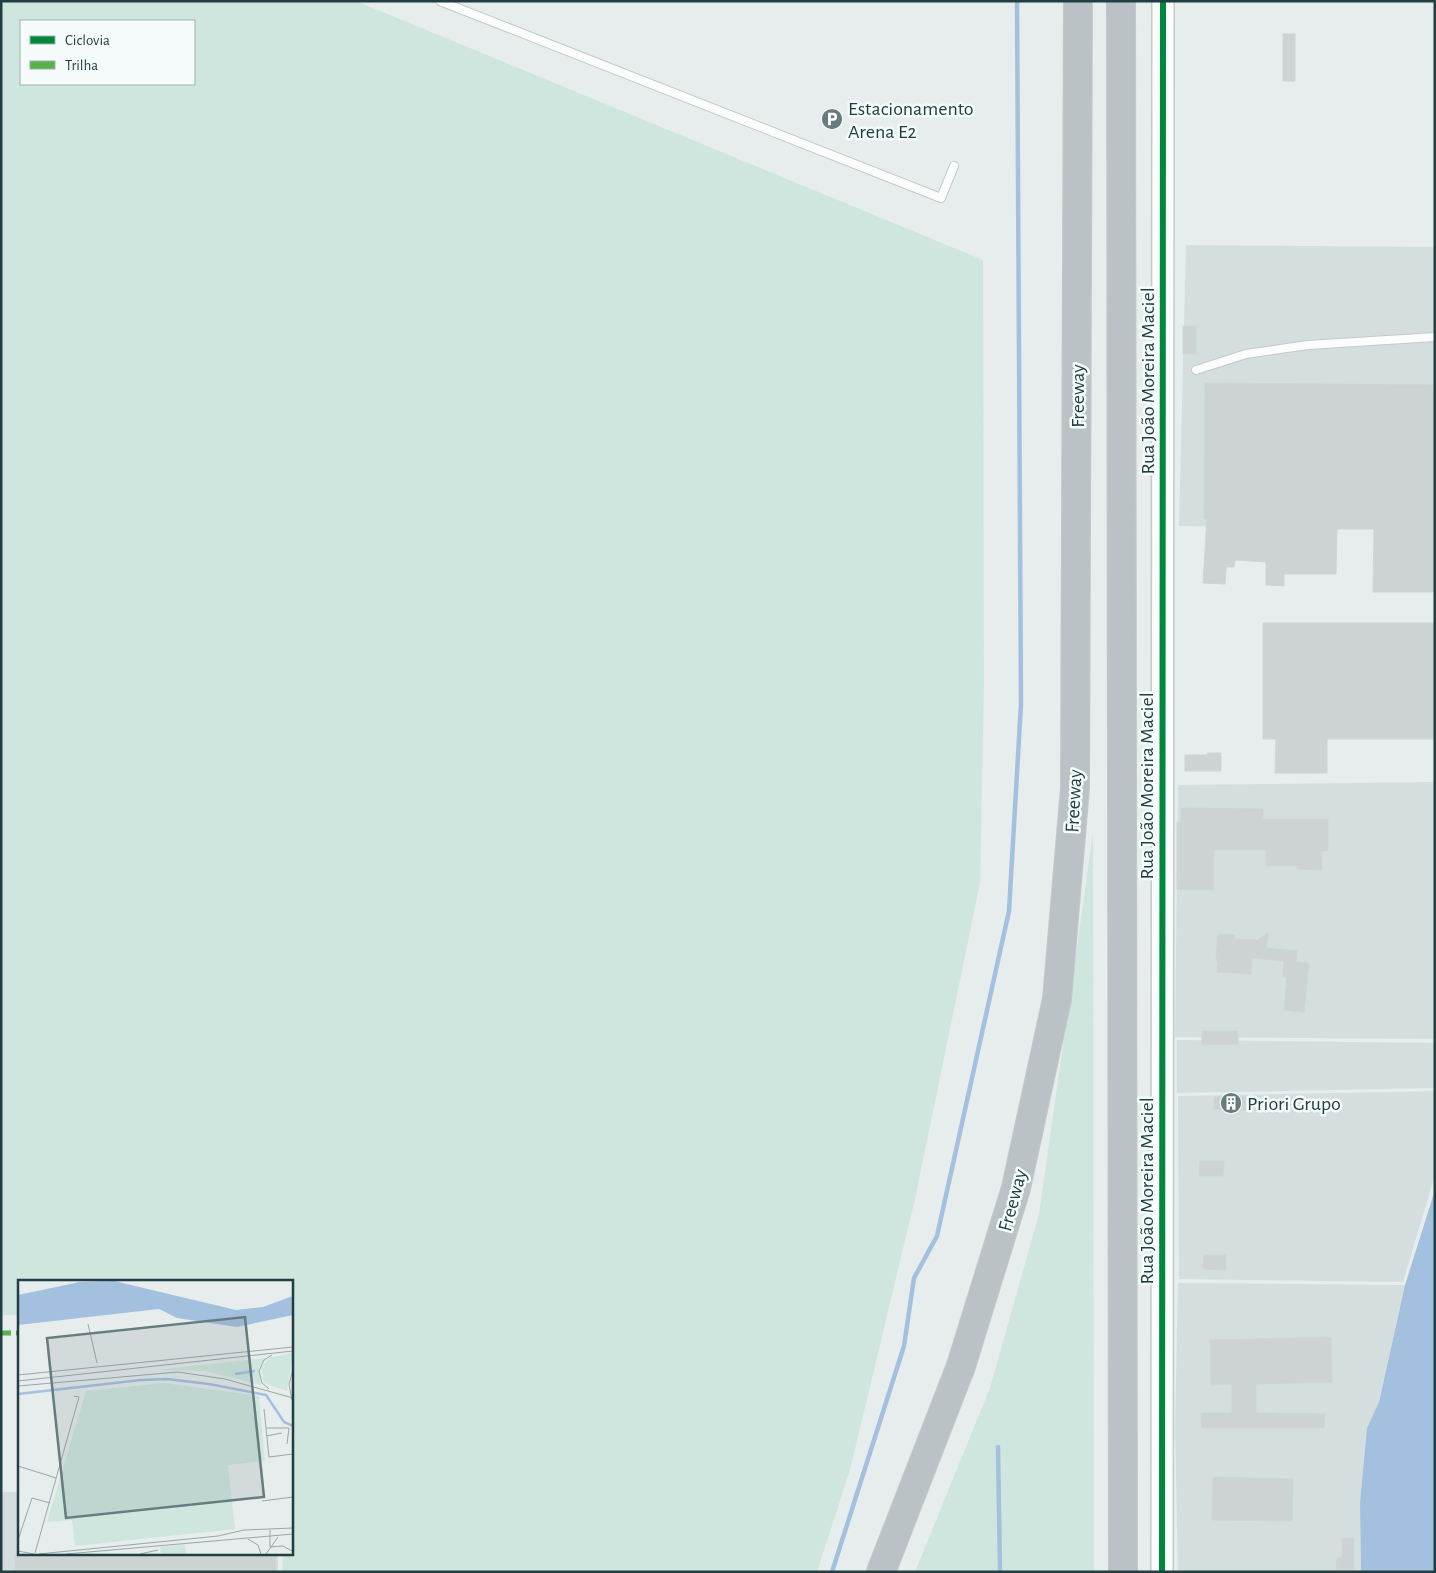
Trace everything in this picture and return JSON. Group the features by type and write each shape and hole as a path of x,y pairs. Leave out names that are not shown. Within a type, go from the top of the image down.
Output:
{"highway":[{"name":"Freeway","path":"881,1572 961,1366 1016,1188 1058,999 1075,788 1078,1"},
{"path":"1121,1 1123,1572"}],"street":[{"name":"Rua João Moreira Maciel","path":"1162,1572 1163,1"}],"lane":[{"path":"440,1 942,198 954,166"},
{"path":"1196,370 1246,354 1308,345 1435,338"}],"shaded area":[{"path":"1186,245 1435,247 1435,529 1179,526"},
{"path":"1435,782 1435,1039 1175,1037 1178,785"},
{"path":"1177,1040 1435,1043 1435,1088 1177,1093"},
{"path":"1435,1091 1435,1175 1403,1282 1179,1279 1178,1096"},
{"path":"1178,1283 1405,1285 1379,1402 1367,1428 1360,1503 1361,1572 1178,1572 1175,1428"},
{"path":"1,1492 18,1492 18,1556 278,1556 278,1572 1,1572"}],"green space":[{"path":"1,1 356,1 983,260 984,686 980,883 915,1199 850,1470 817,1572 282,1572 283,1556 292,1556 292,1280 18,1280 18,1315 1,1315"},
{"path":"1093,833 1094,1572 915,1572 990,1388 1039,1214"}],"water":[{"path":"1435,1190 1435,1572 1361,1572 1360,1503 1367,1428 1379,1402 1405,1285"}],"building":[{"path":"1283,34 1295,34 1295,81 1283,81"},
{"path":"1183,326 1196,326 1196,354 1183,354"},
{"path":"1205,383 1435,385 1435,592 1373,592 1374,529 1337,529 1336,574 1284,574 1284,586 1266,585 1266,562 1235,560 1234,567 1226,567 1225,584 1203,583 1207,519 1204,519"},
{"path":"1263,623 1435,623 1435,739 1327,739 1327,773 1275,773 1276,739 1263,739"},
{"path":"1207,753 1221,753 1221,771 1185,771 1185,755 1207,755"},
{"path":"1181,808 1263,809 1263,819 1328,819 1328,851 1322,851 1322,870 1297,869 1297,866 1266,866 1266,850 1214,850 1214,890 1177,889 1177,822 1181,822"},
{"path":"1268,933 1266,948 1297,951 1296,962 1309,963 1304,1012 1284,1010 1287,977 1283,976 1284,961 1252,958 1251,974 1217,972 1218,934 1235,935 1234,939 1257,940"},
{"path":"1202,1031 1238,1031 1238,1044 1202,1045"},
{"name":"Priori Grupo","path":"1214,1097 1248,1097 1248,1110 1214,1109"},
{"path":"1200,1161 1224,1161 1223,1176 1199,1176"},
{"path":"1204,1255 1226,1255 1226,1270 1203,1269"},
{"path":"1331,1337 1332,1382 1256,1384 1256,1413 1325,1414 1324,1428 1202,1428 1201,1413 1232,1413 1232,1384 1211,1385 1210,1340"},
{"path":"1213,1477 1293,1479 1292,1521 1212,1520"},
{"path":"1342,1538 1354,1538 1354,1572 1336,1572 1337,1558 1342,1558"},
{"path":"15,1554 18,1554 18,1556 276,1556 275,1572 15,1572"}],"waterway":[{"path":"832,1572 904,1346 914,1278 937,1236 1009,911 1021,704 1017,1"},
{"path":"998,1447 1000,1572"}],"marked path":[{"path":"1,1333 18,1333"}],"cycle path":[{"path":"1162,1572 1163,1"}],"place":[{"name":"Estacionamento Arena E2","path":"832,119"},
{"name":"Priori Grupo","path":"1231,1103"}]}
